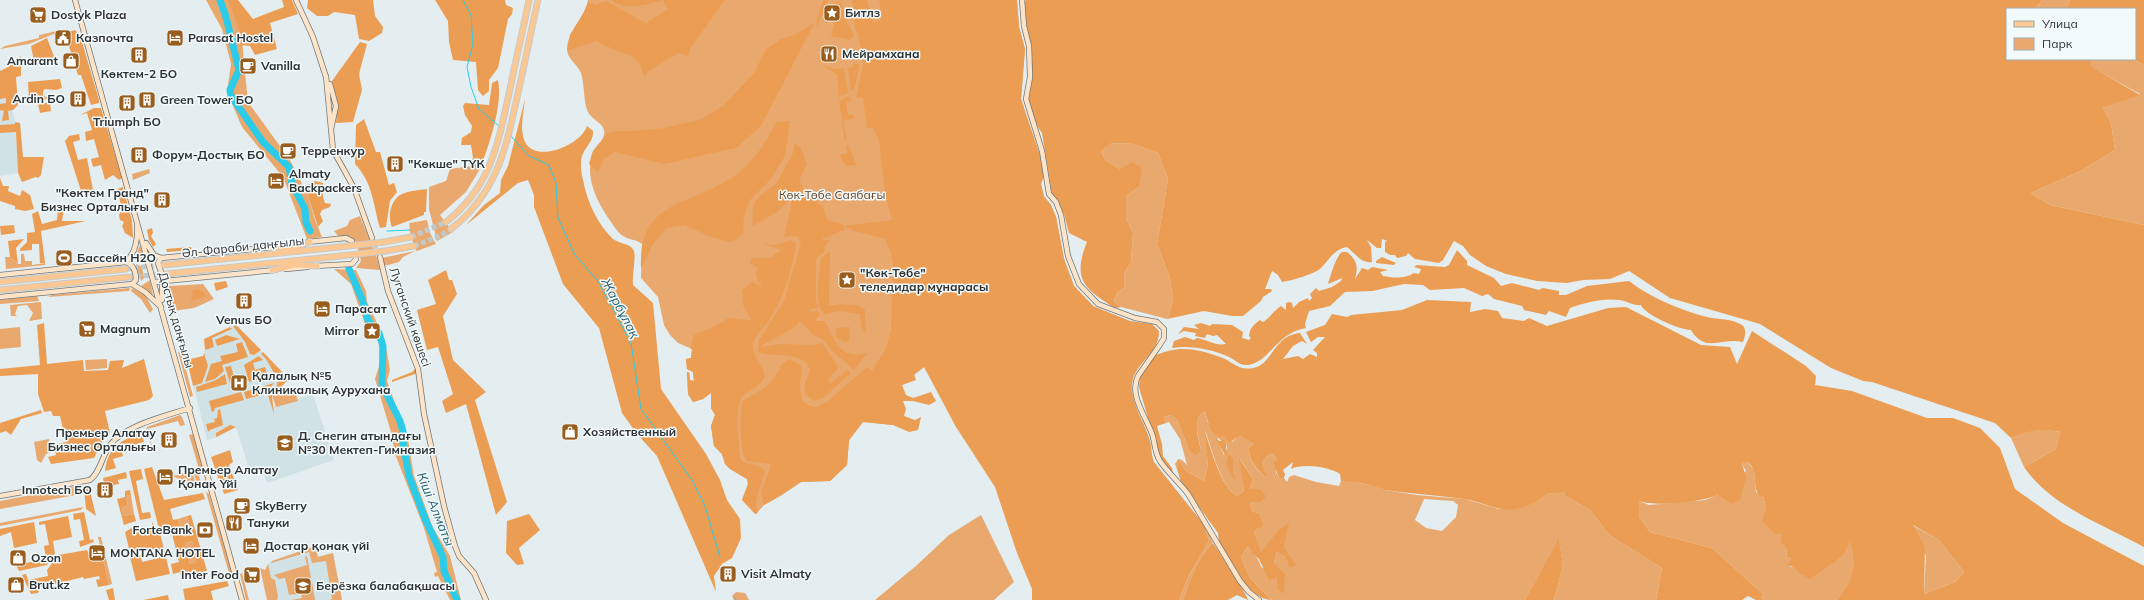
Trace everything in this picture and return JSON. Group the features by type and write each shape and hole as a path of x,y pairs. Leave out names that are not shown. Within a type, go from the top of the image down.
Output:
{"main road":[{"path":"446,222 469,200 487,173 496,151 529,0"},
{"path":"451,229 476,206 495,176 506,147 538,0"},
{"path":"271,247 324,249 412,237"},
{"path":"251,256 292,248 310,242"},
{"path":"252,265 385,251 414,246"},
{"name":"Әл-Фараби даңғылы","path":"164,265 324,249"},
{"path":"272,270 325,257"},
{"path":"252,265 317,266"},
{"name":"Әл-Фараби даңғылы","path":"166,274 252,265"},
{"path":"0,282 126,269"},
{"path":"0,290 129,277"}],"street":[{"name":"Достық даңғылы","path":"75,0 143,238 242,600"},
{"path":"296,0 313,37 335,98 336,106 331,131 334,150 354,188 372,238"},
{"path":"1022,0 1024,26 1029,46 1030,77 1026,99 1042,151 1049,194 1056,202 1061,215 1072,266 1079,284 1098,304 1135,318 1157,322 1164,329 1164,338 1138,376 1135,383 1136,394 1153,436 1156,453 1159,460 1183,487 1240,581 1249,592 1259,600"},
{"path":"126,262 132,255 136,244 137,218"},
{"path":"143,238 154,255 161,258 346,238 352,240"},
{"name":"Луганский көшесі","path":"380,257 389,292 418,369 424,414 454,546 459,556 470,566 486,600"},
{"path":"161,258 158,263 162,275 168,280"},
{"path":"155,282 272,270 352,264 356,259"},
{"path":"0,275 126,262 132,265 135,273 136,280 132,284"},
{"path":"162,310 162,288 164,283 168,280"},
{"path":"0,297 132,284 147,293 162,310"},
{"path":"0,496 90,480 96,474 103,456 115,439 151,421 190,408"}],"shaded area":[{"path":"228,0 238,0 253,19 284,7 282,0 292,0 298,14 270,23 277,49 255,55 250,46 241,45 240,32"},
{"path":"308,0 373,0 375,16 383,27 382,33 369,41 359,39 355,15 334,12 328,16 317,16 307,8"},
{"path":"435,0 505,0 506,5 513,8 512,14 508,19 498,68 489,80 489,91 483,96 478,90 476,62 453,60 449,42 448,21"},
{"path":"611,0 663,0 643,5 630,6"},
{"path":"663,0 725,0 690,49 687,56 679,53 648,71 644,77 638,61 596,41 567,51 570,35 584,12 588,2 595,5 606,1 646,23 668,9"},
{"path":"823,0 828,0 817,27 816,21"},
{"path":"852,0 867,0 874,22 882,19 879,0 1017,0 1019,27 1025,49 1021,99 1039,153 1044,175 1041,184 1044,197 1051,205 1056,217 1064,259 1074,286 1093,306 1130,321 1152,324 1159,331 1156,345 1136,372 1133,379 1133,394 1148,434 1154,462 1205,526 1209,541 1189,575 1179,600 1032,600 1032,589 1017,553 995,487 956,427 924,367 914,374 916,380 902,385 906,395 913,398 931,392 936,401 929,405 913,401 903,401 906,409 904,416 915,420 921,417 918,430 909,432 893,425 863,422 849,440 847,465 830,481 801,482 764,505 761,492 771,466 770,464 747,461 745,457 741,432 741,413 743,401 770,384 783,363 789,359 802,366 800,388 802,400 810,406 816,407 827,402 867,367 872,371 886,348 891,330 893,263 890,250 885,239 857,232 844,226 892,220 885,193 879,141 873,128 867,128 863,98 856,98 863,64 858,33 855,29"},
{"path":"1026,0 2043,0 2035,8 2006,8 2006,60 2091,60 2090,66 2140,95 2103,108 2111,123 2115,150 2081,171 2031,193 2050,205 2144,225 2144,547 2063,504 2035,481 2024,467 2056,449 2061,432 2035,430 2011,438 1995,423 1872,382 1863,381 1831,368 1760,324 1670,298 1629,271 1610,279 1583,280 1567,283 1537,281 1506,274 1486,266 1470,255 1463,246 1454,241 1443,260 1439,263 1415,259 1408,253 1406,256 1397,258 1395,255 1390,255 1385,252 1385,242 1387,241 1382,239 1381,248 1377,248 1367,240 1371,247 1372,262 1364,261 1347,247 1335,252 1321,268 1314,273 1302,277 1282,282 1278,275 1272,271 1265,289 1271,289 1272,291 1263,297 1261,301 1243,316 1232,316 1204,311 1167,319 1173,301 1170,278 1157,244 1168,179 1158,153 1134,144 1111,143 1101,151 1105,160 1120,169 1132,162 1142,168 1139,187 1126,196 1126,218 1133,233 1131,262 1124,274 1125,287 1117,293 1114,301 1121,307 1115,308 1095,295 1084,282 1081,274 1081,265 1087,242 1069,233 1064,214 1052,194 1042,133 1036,124 1028,98 1032,72 1032,48 1025,23 1024,4"},
{"path":"2070,0 2144,0 2144,65 2134,60 2136,60 2136,8 2066,8"},
{"path":"841,2 847,22 854,36 850,40 831,36 834,24 833,3"},
{"path":"815,22 761,126 736,148 664,164 615,152 604,159 598,172 589,164 593,151 608,133 616,131 664,128 702,119 723,106 754,73 766,49 781,39 796,34"},
{"path":"75,30 80,35 99,103 91,105 81,75 78,75 65,33"},
{"path":"47,38 55,59 34,61 31,46"},
{"path":"360,42 367,44 359,74 362,90 353,122 336,123 338,104 332,81"},
{"path":"21,56 21,76 16,77 18,105 13,110 8,111 9,120 2,121 4,111 0,110 0,104 6,103 6,98 0,99 0,71 10,66"},
{"path":"853,64 858,64 859,67 854,90 851,90 848,68 853,67"},
{"path":"823,65 834,69 844,68 848,93 839,97 837,75"},
{"path":"0,68 15,120 18,173 0,176"},
{"path":"60,79 62,88 56,90 45,89 43,91 43,96 51,98 39,101 29,100 28,82"},
{"path":"498,80 499,101 497,113 491,137 480,169 471,166 473,158 471,145 461,145 462,138 471,132 472,126 465,115 463,106 465,103 489,105 492,83"},
{"path":"848,96 852,101 846,102 848,115 853,115 853,119 843,120 847,141 845,141 839,101"},
{"path":"525,99 522,132 525,142 531,148 538,151 548,152 568,145 576,140 587,126 593,131 591,141 583,153 581,162 582,177 590,204 607,233 616,241 630,246 634,251 635,258 633,285 653,303 661,389 706,454 720,480 727,500 740,519 741,538 732,558 722,564 714,576 716,592 657,456 637,434 622,413 599,328 563,284 534,207 534,195 528,180 518,183 466,225 484,205 500,193 501,180 508,166"},
{"path":"50,102 51,111 40,113 38,104"},
{"path":"94,108 101,108 122,178 119,180 113,175 105,180 101,165 93,167 91,159 99,157 94,139 86,141 85,132 92,130 87,113 80,115"},
{"path":"364,119 376,152 380,152 389,185 394,183 397,192 390,201 386,227 380,228 369,186 361,171 355,164 356,125"},
{"path":"790,121 785,156 770,180 750,200 744,216 743,234 731,242 711,237 684,225 667,228 653,244 641,269 642,246 648,230 657,218 668,208 714,187 738,173 757,153 768,138 776,122"},
{"path":"15,122 20,123 23,157 44,157 41,175 38,178 36,177 22,182 18,173 16,132 0,133 0,125 15,124"},
{"path":"79,134 80,140 73,142 78,160 87,158 93,190 82,194 65,141 69,136"},
{"path":"795,143 800,147 807,164 799,181 810,198 823,207 827,220 843,224 845,230 823,238 823,240 830,240 824,248 825,251 816,259 816,301 818,306 817,308 810,310 813,312 817,310 820,315 815,321 825,321 836,342 844,351 850,354 866,353 854,370 838,357 822,339 813,335 800,321 794,328 764,344 761,347 779,344 811,345 822,343 838,366 836,371 828,379 830,384 847,370 851,373 823,398 814,401 805,394 805,383 810,370 807,363 795,357 758,352 759,340 784,301 801,243 798,237 784,237 793,196 776,213 752,226 754,203 759,196 776,184 793,153"},
{"path":"848,145 857,165 846,166 840,156 848,153 845,146"},
{"path":"0,178 3,186 9,186 8,191 20,196 22,190 30,195 34,209 25,211 15,209 15,206 0,201"},
{"path":"315,181 323,183 323,197 325,203 331,204 330,207 322,210 320,214 323,221 318,227 304,187"},
{"path":"123,187 132,221 133,238 125,233 122,226 124,222 120,220 119,215 122,209 117,189"},
{"path":"427,189 426,212 424,212 424,215 392,227 390,213 391,208 398,196 405,193"},
{"path":"58,208 64,208 62,221 86,221 41,231 45,263 40,263 39,244 32,244 32,250 20,251 20,249 27,242 27,233 35,232 32,214 38,211 42,224 57,220"},
{"path":"14,225 15,233 1,235 0,226"},
{"path":"152,228 153,233 151,236 156,244 153,247 149,240 147,230"},
{"path":"24,239 16,248 18,264 10,257 8,241"},
{"path":"790,240 795,242 796,247 786,286 778,305 768,322 757,336 753,346 753,350 763,369 765,377 760,383 742,397 738,409 740,459 743,462 760,466 765,471 758,493 756,505 758,512 756,514 742,500 748,484 747,479 730,469 725,464 722,454 714,446 711,426 715,415 711,408 711,393 703,399 693,402 688,394 687,372 689,372 690,380 694,381 693,372 687,369 686,359 691,358 692,349 690,348 694,335 717,325 728,318 751,320 743,305 742,290 752,282 763,287 756,276 758,268 750,263 752,258 770,258 781,250 761,243 775,245"},
{"path":"191,247 192,250 167,252 166,249"},
{"path":"1457,250 1467,261 1467,265 1494,278 1501,286 1512,283 1539,290 1543,288 1559,291 1559,295 1566,295 1587,286 1629,281 1656,298 1676,307 1707,317 1729,320 1742,325 1745,329 1744,340 1743,342 1728,341 1708,343 1696,337 1691,330 1679,328 1663,321 1649,313 1641,305 1620,300 1601,300 1576,306 1570,308 1566,317 1549,311 1546,315 1524,310 1522,306 1494,299 1488,294 1482,296 1464,288 1430,290 1423,285 1404,284 1372,291 1345,292 1330,306 1309,311 1305,324 1306,328 1287,335 1256,363 1242,365 1229,357 1194,347 1172,348 1174,341 1185,337 1194,340 1197,338 1215,344 1226,344 1217,335 1213,336 1207,334 1205,338 1195,336 1196,333 1184,331 1178,334 1184,327 1199,329 1194,325 1201,323 1210,326 1212,324 1232,325 1243,332 1242,338 1249,340 1251,338 1249,336 1250,331 1254,325 1260,320 1263,322 1281,306 1286,310 1286,303 1289,302 1292,303 1293,308 1299,302 1308,298 1309,301 1312,298 1310,294 1316,288 1319,291 1332,287 1341,281 1342,278 1328,284 1335,262 1342,252 1347,252 1355,261 1357,271 1355,279 1362,268 1368,270 1372,267 1388,270 1380,272 1383,276 1399,278 1414,273 1419,274 1421,269 1414,267 1417,265 1445,267 1449,265"},
{"path":"830,251 829,305 853,305 861,307 865,310 866,335 861,326 860,314 839,311 825,315 821,310 818,296 818,280 821,258"},
{"path":"1382,257 1396,263 1394,265 1376,263 1376,261"},
{"path":"446,270 449,280 452,280 457,294 443,316 453,360 486,392 475,400 507,502 496,515 466,404 446,413 442,401 453,394 438,347 427,350 417,310 436,304 428,280"},
{"path":"226,281 228,287 216,291 214,283"},
{"path":"199,289 207,296 191,301 193,290"},
{"path":"1427,300 1471,302 1470,312 1485,309 1498,311 1502,318 1524,321 1529,318 1547,326 1608,308 1626,307 1701,345 1730,347 1737,364 1752,331 1806,366 1816,376 1815,385 1852,391 1927,418 1953,418 1980,428 2000,448 2015,489 2063,523 2144,566 2144,600 1837,600 1847,585 1852,573 1853,559 1850,542 1843,556 1810,579 1799,573 1796,568 1788,565 1791,559 1787,557 1786,547 1780,542 1782,534 1774,534 1762,521 1766,508 1763,496 1760,497 1757,493 1753,468 1746,461 1742,464 1746,477 1740,500 1731,504 1718,495 1701,500 1667,504 1639,501 1639,516 1650,532 1712,548 1763,594 1762,600 1756,600 1748,596 1742,600 1656,600 1662,568 1609,535 1590,510 1565,496 1564,492 1555,494 1550,493 1530,505 1510,510 1497,508 1471,500 1384,490 1370,485 1341,481 1340,474 1330,469 1302,466 1291,469 1293,462 1283,470 1285,474 1284,478 1279,478 1273,462 1277,460 1273,454 1267,456 1262,463 1268,480 1255,466 1250,457 1249,448 1253,444 1241,435 1229,443 1224,436 1218,437 1210,429 1205,411 1198,419 1197,429 1201,451 1195,455 1188,448 1177,420 1170,415 1164,417 1166,423 1157,426 1162,444 1163,456 1172,468 1173,474 1160,459 1139,387 1140,377 1154,356 1171,350 1195,350 1220,357 1239,367 1248,369 1259,366 1265,362 1284,339 1291,335 1300,333 1307,344 1302,341 1293,346 1283,359 1298,356 1303,359 1310,354 1317,357 1317,353 1313,350 1325,337 1318,337 1311,342 1306,332 1325,325 1332,314 1347,317 1351,315 1402,310","holes":["1913,525 1939,540 1964,572 1955,582 1924,594 1925,547"]},
{"path":"44,323 47,364 83,360 84,371 108,370 110,361 124,360 122,368 144,359 153,396 149,400 105,411 110,433 103,441 94,458 51,464 48,457 56,455 54,445 66,442 60,416 53,416 51,411 44,412 38,394 38,374 0,376 0,369 40,365 37,325"},
{"path":"236,325 289,379 272,395 272,407 313,394 334,460 267,483 263,471 251,475 236,427 218,437 207,440 187,360 203,356 206,348 204,339"},
{"path":"236,325 261,350 254,355 250,354 245,342 233,326"},
{"path":"230,327 232,329 212,338 214,347 205,350 204,339"},
{"path":"850,327 849,341 845,342 836,338 836,328"},
{"path":"226,335 240,339 217,346 215,340"},
{"path":"242,342 248,357 222,365 224,371 215,379 205,382 211,364 222,361 220,356 238,352 236,344"},
{"path":"263,352 289,379 272,396 274,414 267,392 276,388 278,380 266,359 261,354"},
{"path":"204,353 208,366 202,383 193,386 187,360 203,356"},
{"path":"259,356 263,360 253,363 255,370 265,367 268,377 249,382 244,365"},
{"path":"231,366 235,381 230,383 225,367"},
{"path":"415,369 417,371 415,374 392,382 392,380 412,372"},
{"path":"225,374 227,384 197,392 196,387 216,380"},
{"path":"274,383 271,387 261,390 262,395 246,399 244,392"},
{"path":"241,392 244,400 215,408 212,412 209,401"},
{"path":"220,409 223,425 208,432 206,424 215,422 214,419 217,418 218,410"},
{"path":"41,410 42,413 21,419 11,435 6,431 0,433 0,423"},
{"path":"230,425 236,427 216,437 216,433"},
{"path":"1204,429 1221,476 1231,492 1237,496 1244,491 1239,458 1253,479 1250,489 1260,489 1266,496 1261,502 1250,502 1252,511 1260,514 1263,526 1254,531 1261,552 1278,530 1289,523 1284,547 1296,565 1290,568 1286,558 1277,552 1274,563 1285,574 1284,594 1277,588 1277,577 1269,580 1259,559 1253,554 1248,546 1241,557 1250,578 1272,600 1263,598 1255,593 1234,568 1219,541 1218,533 1181,482 1178,472 1178,461 1185,470 1204,481 1208,465"},
{"path":"141,432 144,442 121,448 123,456 113,459 116,468 105,471 112,450 127,438"},
{"path":"1215,438 1219,441 1224,440 1226,443 1226,451 1228,454 1226,456"},
{"path":"230,450 233,462 229,465 238,490 224,494 211,457"},
{"path":"1229,454 1233,459 1233,474 1236,477 1234,480 1226,463"},
{"path":"152,467 164,500 203,493 205,499 170,509 173,520 178,519 183,537 192,535 187,516 191,515 207,571 181,577 180,572 173,574 171,564 179,562 171,530 163,531 158,525 144,469","holes":["192,541 197,562 190,564 185,543"]},
{"path":"141,469 143,479 136,481 142,513 150,512 151,518 140,520 129,471"},
{"path":"126,472 127,478 118,480 119,484 108,486 107,483 104,484 103,478"},
{"path":"89,487 96,516 86,509 84,488"},
{"path":"130,490 131,495 126,496 128,506 122,507 123,516 134,514 136,521 124,525 117,499 125,497 125,491"},
{"path":"84,512 90,540 93,539 94,542 80,547 79,541 84,540 80,519 74,520 73,514"},
{"path":"529,514 540,530 519,548 524,564 517,565 506,553 507,521"},
{"path":"68,516 72,537 53,541 55,554 47,565 19,571 16,565 46,559 44,546 49,545 45,524 39,525 39,522"},
{"path":"34,522 37,543 14,548 11,532 0,536 0,529"},
{"path":"152,522 160,533 170,574 136,581 130,557 141,555 142,562 159,558 159,548 130,553 125,532 133,527 134,533 153,529"},
{"path":"1559,538 1563,566 1554,600 1525,600"},
{"path":"1213,543 1248,600 1237,595 1228,600 1183,600 1198,562"},
{"name":"Берёзка балабақшасы","path":"315,546 318,557 333,553 342,600 270,600 264,573 268,564 272,561"},
{"path":"87,550 92,561 103,559 109,585 98,587 96,580 100,579 99,576 84,579 83,577 40,588 38,593 31,594 22,575 26,574 28,580 48,576 47,570 58,555"},
{"path":"227,581 229,586 211,591 213,600 185,600 183,589"},
{"path":"113,588 115,600 109,600 106,590"},
{"path":"168,595 169,600 143,600"}],"green space":[{"path":"206,0 233,0 242,22 243,53 248,102 290,160 308,196 322,237 307,239 283,177 242,127 227,92 231,64 222,29"},
{"name":"Көк-Төбе Саябағы","path":"588,0 1017,0 1019,27 1025,49 1021,99 1039,153 1044,175 1041,184 1044,196 1051,205 1056,217 1064,259 1074,286 1093,306 924,367 902,385 893,425 863,422 849,440 847,465 830,481 801,482 764,505 756,514 754,513 742,500 748,484 747,479 730,469 725,464 722,454 714,446 711,426 715,415 711,408 711,393 703,399 693,402 688,394 687,372 689,372 690,380 694,381 693,372 687,369 686,359 691,358 692,349 678,343 670,335 664,325 658,297 641,278 642,244 621,235 601,206 591,181 590,163 592,154 602,140 604,130 603,127 588,112 585,103 581,73 569,57 567,50 570,37 586,7"},
{"path":"2043,0 2070,0 2066,8 2035,8"},
{"path":"66,29 29,44 0,49 5,46 39,38 39,35"},
{"path":"2091,60 2134,60 2144,65 2144,225 2050,205 2031,193 2081,171 2115,150 2111,123 2103,108 2140,94 2089,66"},
{"path":"1110,143 1134,144 1158,153 1168,179 1157,244 1170,278 1173,301 1167,319 1121,307 1114,301 1117,293 1125,287 1124,274 1131,262 1133,233 1126,218 1126,196 1139,187 1120,169 1105,160 1101,151"},
{"path":"471,166 480,169 466,192 440,215 453,232 437,241 429,209 429,187 446,181 450,169"},
{"path":"149,169 150,173 133,180 132,174"},
{"path":"360,216 376,255 380,270 356,268 361,261 356,242 350,236 338,236 334,231 347,226 350,220"},
{"path":"427,220 430,233 436,244 417,251 410,232 409,223"},
{"path":"140,245 145,262 141,260 134,260"},
{"path":"415,251 403,257 399,262 384,266 382,258"},
{"path":"21,254 24,254 25,261 32,261 32,265 45,263 45,265 6,269 5,257 10,257 18,264 21,264"},
{"path":"136,264 142,267 144,278 141,281"},
{"path":"334,269 356,270 366,291 367,302 379,327 387,352 390,370 387,381 408,439 414,476 433,528 450,556 461,600 450,600 438,576 435,577 434,573 437,572 424,528 395,454 391,432 375,379 380,363 379,343 373,334 365,330 365,324 351,284"},
{"path":"150,280 153,295 141,286"},
{"path":"203,284 214,299 194,308 173,311 167,295 169,286"},
{"path":"130,288 129,291 48,297 52,295"},
{"path":"132,288 145,295 153,309 150,313 141,299 131,291"},
{"path":"37,296 39,301 0,304 0,300"},
{"path":"41,302 42,319 29,321 33,313 27,305 18,306 15,314 17,316 11,316 10,305"},
{"path":"20,327 21,347 0,349 0,329"},
{"path":"181,351 193,396 190,397 178,352"},
{"path":"107,359 107,368 86,370 85,360"},
{"path":"277,390 279,394 295,390 298,401 276,407 272,395"},
{"path":"1205,411 1208,423 1232,442 1241,434 1253,444 1249,448 1250,457 1257,469 1267,479 1262,463 1267,456 1273,454 1277,460 1276,472 1279,478 1284,478 1287,482 1289,477 1294,475 1316,482 1339,486 1341,481 1350,481 1380,487 1384,490 1417,495 1465,499 1499,509 1516,509 1526,506 1550,493 1555,494 1564,492 1565,496 1590,510 1609,535 1662,568 1656,600 1554,600 1563,566 1559,539 1525,600 1272,600 1250,578 1241,557 1248,546 1261,567 1277,576 1284,593 1274,563 1277,552 1286,558 1284,547 1278,530 1261,553 1254,531 1262,526 1260,514 1252,511 1250,502 1255,490 1250,489 1253,479 1240,459 1244,491 1237,496 1232,492 1222,477 1205,430 1208,465 1204,481 1185,470 1178,462 1178,472 1175,464 1178,459 1182,460 1187,465 1180,439 1169,422 1166,423 1164,417 1170,415 1177,420 1188,448 1201,451 1197,423 1201,414","holes":["1217,438 1226,443 1227,448 1224,455","1424,499 1453,501 1458,505 1456,517 1442,531 1426,528 1415,520"]},
{"path":"180,415 185,425 180,426 178,421 147,429 153,450 146,431 147,427"},
{"path":"2045,430 2062,432 2056,449 2024,467 2011,438 2023,431"},
{"path":"193,434 203,468 199,469 189,435"},
{"path":"49,439 51,452 46,454 41,463 37,460 34,442"},
{"path":"1746,460 1754,470 1756,492 1763,496 1766,508 1763,521 1774,534 1782,534 1787,557 1791,559 1790,567 1832,563 1843,556 1850,541 1853,559 1852,572 1847,585 1837,600 1762,600 1763,594 1712,548 1650,532 1639,516 1639,501 1649,505 1705,500 1718,495 1746,471 1742,464"},
{"path":"197,469 201,483 197,484 193,470"},
{"path":"192,471 196,485 192,486 173,476"},
{"path":"77,486 80,487 81,494 0,509 0,501"},
{"path":"206,492 209,494 233,576 230,577"},
{"path":"131,495 134,514 123,516 122,507 128,506 126,496"},
{"path":"83,507 81,510 0,526 0,523"},
{"path":"981,515 1014,582 994,600 875,600 917,565 949,535"},
{"path":"187,516 192,535 183,537 178,519"},
{"path":"1912,525 1939,540 1964,572 1955,582 1924,594 1926,556"},
{"path":"1205,526 1213,543 1198,562 1183,600 1179,600 1189,575 1209,541"},
{"path":"98,537 101,537 112,584 109,585"},
{"path":"192,541 198,562 190,564 185,543"},
{"path":"315,546 318,557 333,553 342,600 329,600 332,599 326,561 312,563 309,552 271,563 272,561"},
{"path":"307,556 311,578 296,584 298,594 289,595 285,578 279,579 274,575 307,565 305,557"},
{"path":"268,564 271,578 275,580 278,597 277,600 267,600 260,568 265,570"},
{"path":"242,573 249,600 246,600 240,574"},
{"path":"312,582 315,600 291,600 302,598 300,586"},
{"path":"736,592 745,593 749,600 734,600 732,596"}],"waterway":[{"name":"Кіші Алматы","path":"220,0 226,17 239,70 230,90 231,96 263,142 289,167 292,184 305,209 306,222 310,231"},
{"name":"Жарбұлақ","path":"463,0 471,15 473,44 467,67 471,87 479,109 499,126"},
{"name":"Жарбұлақ","path":"511,136 529,156 549,165 556,183 558,218 575,255 598,281 631,343 641,409 692,480 705,506 720,557"},
{"path":"387,231 410,230"},
{"name":"Кіші Алматы","path":"349,269 362,299 368,320 379,333 383,346 382,385 400,421 404,435 403,443 409,476 426,521 443,557 444,571 457,600"}],"tunnel":[{"path":"411,237 446,222"},
{"path":"414,246 440,236 451,229"},
{"path":"372,238 380,257"},
{"path":"126,269 163,265"},
{"path":"129,277 166,274"}],"place":[{"name":"Битлз","path":"832,13"},
{"name":"Dostyk Plaza","path":"38,15"},
{"name":"Казпочта","path":"63,38"},
{"name":"Parasat Hostel","path":"175,38"},
{"name":"Мейрамхана","path":"829,54"},
{"name":"Көктем-2 БО","path":"139,55"},
{"name":"Amarant","path":"71,61"},
{"name":"Vanilla","path":"248,66"},
{"name":"Ardin БО","path":"78,99"},
{"name":"Green Tower БО","path":"147,100"},
{"name":"Triumph БО","path":"127,103"},
{"name":"Терренкур","path":"288,151"},
{"name":"Форум-Достық БО","path":"139,155"},
{"name":"\"Көкше\" ТҮК","path":"395,164"},
{"name":"Almaty Backpackers","path":"276,181"},
{"name":"\"Көктем Гранд\" Бизнес Орталығы","path":"162,200"},
{"name":"Бассейн H2O","path":"64,258"},
{"name":"\"Көк-Төбе\" теледидар мұнарасы","path":"847,280"},
{"name":"Venus БО","path":"244,301"},
{"name":"Парасат","path":"322,309"},
{"name":"Magnum","path":"87,329"},
{"name":"Mirror","path":"372,331"},
{"name":"Қалалық №5 Клиникалық Аурухана","path":"239,383"},
{"name":"Хозяйственный","path":"570,432"},
{"name":"Премьер Алатау Бизнес Орталығы","path":"169,440"},
{"name":"Д. Снегин атындағы №30 Мектеп-Гимназия","path":"285,443"},
{"name":"Премьер Алатау Қонақ Үйі","path":"165,477"},
{"name":"Innotech БО","path":"105,490"},
{"name":"SkyBerry","path":"242,506"},
{"name":"Тануки","path":"234,523"},
{"name":"ForteBank","path":"205,530"},
{"name":"Достар қонақ үйі","path":"251,546"},
{"name":"MONTANA HOTEL","path":"97,553"},
{"name":"Ozon","path":"18,558"},
{"name":"Visit Almaty","path":"728,574"},
{"name":"Inter Food","path":"252,575"},
{"name":"Brut.kz","path":"16,585"},
{"name":"Берёзка балабақшасы","path":"303,586"}]}
